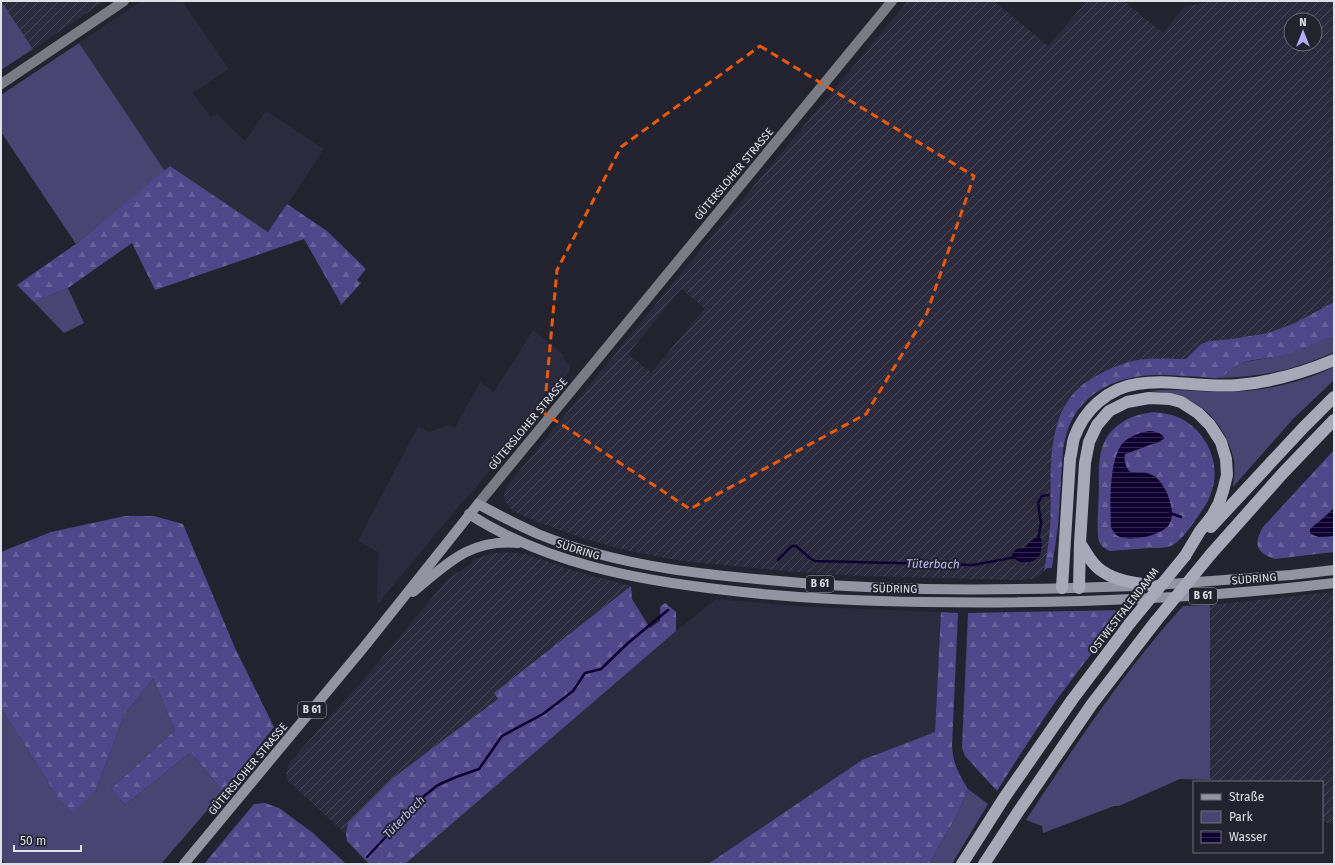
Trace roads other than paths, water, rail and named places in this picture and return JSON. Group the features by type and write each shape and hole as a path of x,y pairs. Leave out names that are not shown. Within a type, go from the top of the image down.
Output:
{"highway":[{"path":"1062,588 1070,459 1074,439 1081,422 1102,397 1120,389 1137,384 1174,382 1236,385 1266,382 1295,375 1334,360"},
{"name":"OSTWESTFALENDAMM","path":"962,864 1004,798 1072,700 1130,623 1185,556 1303,428 1334,397"},
{"path":"1079,588 1085,463 1089,442 1097,426 1109,411 1127,402 1149,398 1170,399 1181,402 1198,413 1210,425 1220,442 1226,459 1227,475 1219,503 1185,556"},
{"name":"B 61","path":"984,864 1092,704 1156,622 1211,554 1278,479 1334,420"},
{"path":"1080,543 1101,571 1122,580 1151,586"}],"main road":[{"name":"GÜTERSLOHER STRASSE","path":"184,864 364,647 478,504"},
{"name":"SÜDRING","path":"478,504 522,526 553,539 606,555 675,570 752,579 848,586 965,590 1151,586 1291,575 1334,570"},
{"name":"SÜDRING","path":"469,514 490,528 531,546 578,563 620,574 691,586 814,599 964,603 1071,602 1157,599 1293,588 1334,583"},
{"name":"B 61","path":"396,606 458,556 471,549 501,543 517,543 531,546"},
{"path":"1062,588 1071,602 1079,588"}],"street":[{"path":"1,84 124,1"},
{"name":"GÜTERSLOHER STRASSE","path":"478,504 892,1"}],"water":[{"path":"1150,431 1161,434 1164,439 1125,454 1125,461 1130,472 1152,475 1162,484 1171,506 1171,521 1164,530 1158,533 1137,538 1123,538 1118,536 1111,527 1111,484 1115,461 1122,444 1125,441 1135,435"},
{"path":"1334,508 1334,536 1318,537 1310,533 1310,529"},
{"path":"1036,537 1041,538 1042,547 1039,557 1026,563 1021,563 1013,558 1012,555 1016,549 1023,548"}],"waterway":[{"name":"Tüterbach","path":"1038,540 1041,523 1038,503 1042,496 1048,495"},
{"name":"Tüterbach","path":"1170,513 1181,517"},
{"name":"Tüterbach","path":"778,560 792,546 796,546 815,561 973,565 1016,557"},
{"name":"Tüterbach","path":"367,857 397,825 414,804 438,785 479,769 502,736 543,714 573,691 585,673 601,669 628,643 668,610"}]}
